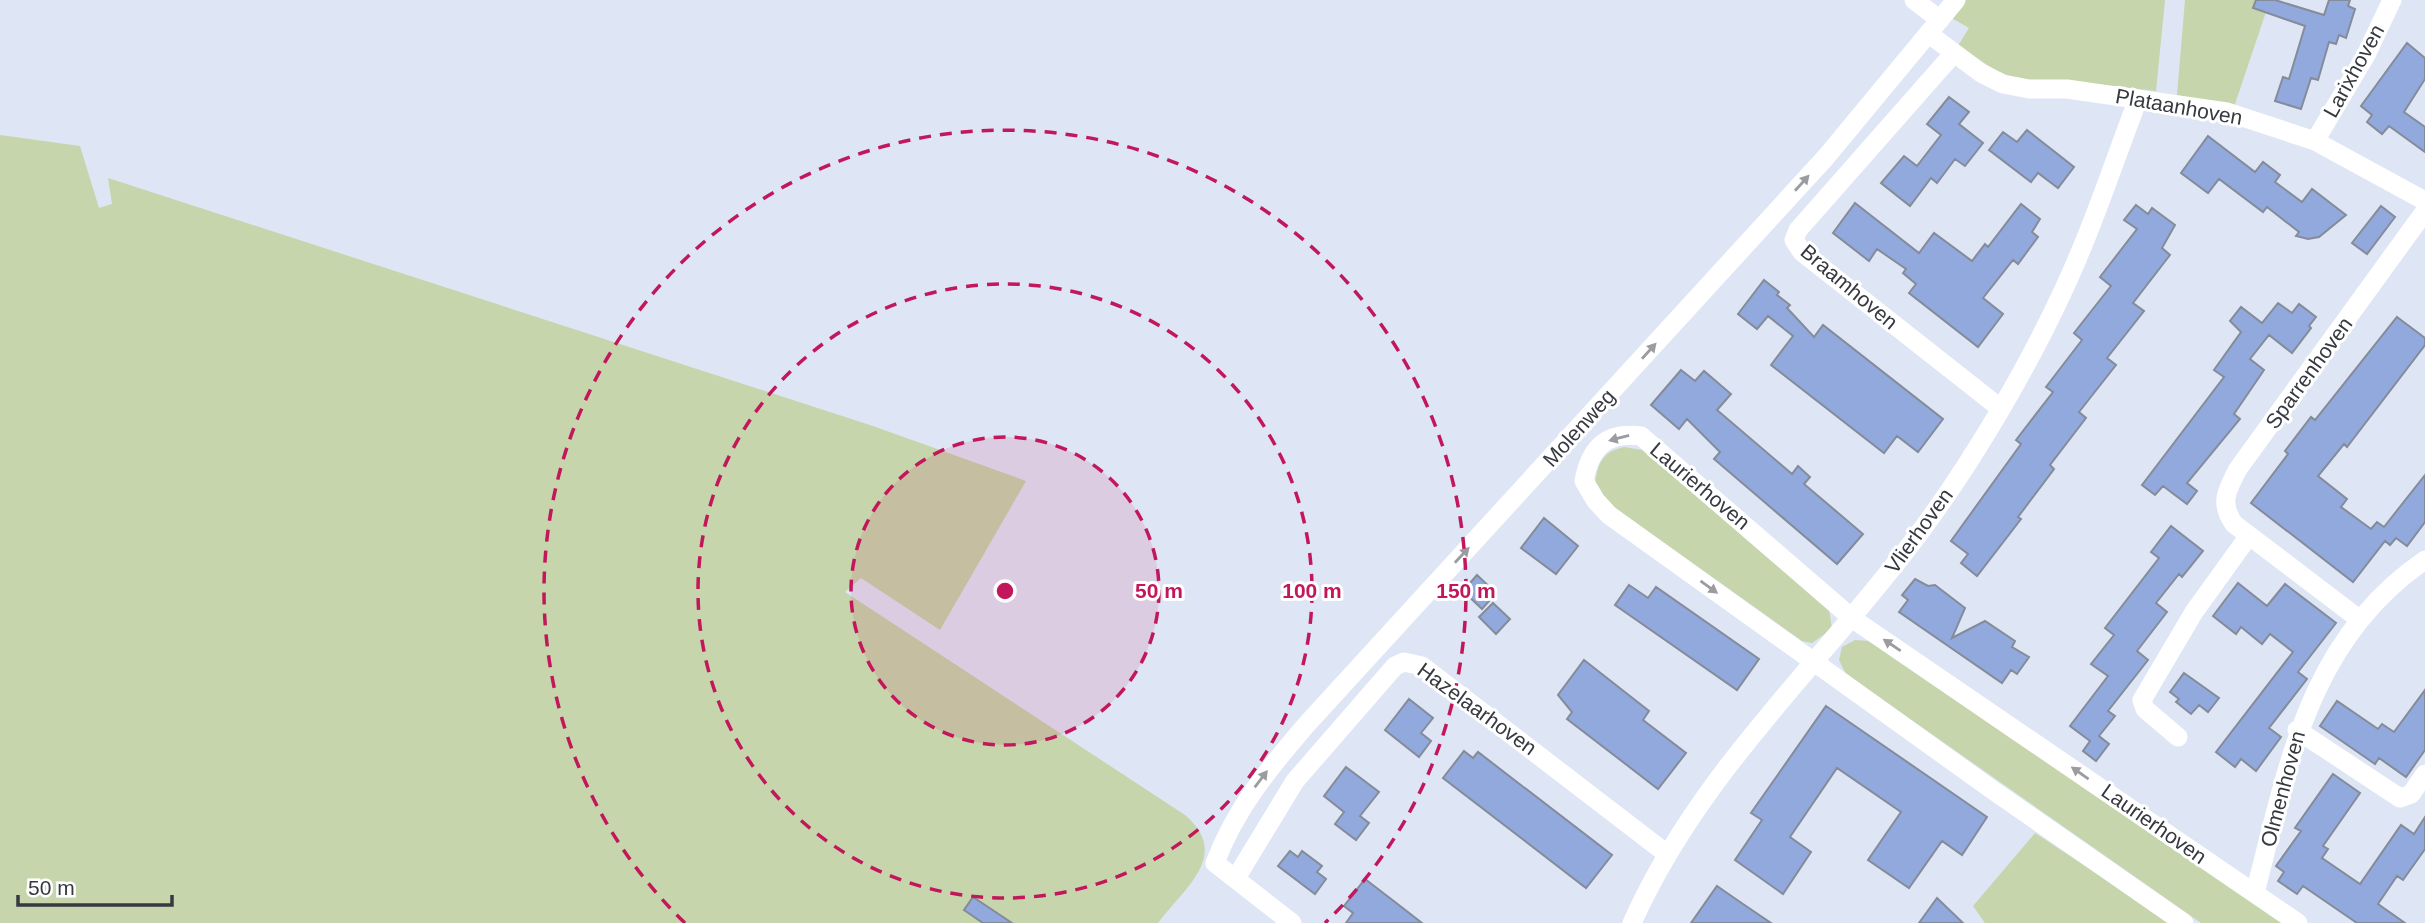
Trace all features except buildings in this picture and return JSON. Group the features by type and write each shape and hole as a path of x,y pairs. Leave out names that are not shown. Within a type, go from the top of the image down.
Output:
{"street":[{"name":"Plataanhoven","path":"1914,0 1954,54 1981,73 2015,87 2067,89 2227,112 2315,141 2425,201"},
{"name":"Molenweg","path":"1236,878 1215,863 1224,836 1244,802 1300,731 1817,167 1956,0"},
{"name":"Larixhoven","path":"2315,141 2366,55 2392,0"},
{"name":"Braamhoven","path":"1954,54 1798,230 1794,240 1802,252 2000,408"},
{"name":"Vlierhoven","path":"1632,923 1667,854 1717,777 1813,662 1853,619 1924,527 1970,459 2063,291 2138,99"},
{"name":"Sparrenhoven","path":"2359,619 2248,537 2234,524 2224,507 2224,496 2233,478 2425,211"},
{"name":"Laurierhoven","path":"2184,923 1609,515 1596,501 1584,481 1588,459 1603,443 1623,433 1641,436 1853,619 2298,923"},
{"path":"2178,737 2145,709 2142,700 2194,612 2248,537"},
{"name":"Olmenhoven","path":"2255,893 2297,730 2331,663 2359,619 2392,585 2425,560"},
{"name":"Hazelaarhoven","path":"1236,878 1295,781 1395,666 1405,662 1422,666 1667,854"},
{"path":"2297,730 2400,798 2411,794 2425,774"},
{"path":"1236,878 1292,923"}],"green space":[{"path":"1964,0 2165,0 2156,91 2086,83 2047,83 2003,75 1958,46 1969,28 1950,17"},
{"path":"2185,0 2270,0 2234,107 2177,95"},
{"path":"0,135 80,146 99,208 112,204 108,178 873,426 1026,481 940,630 861,578 845,592 1185,815 1198,830 1204,844 1204,857 1191,883 1158,923 0,923"},
{"path":"1624,447 1642,450 1829,608 1832,629 1812,643 1802,641 1601,498 1595,486 1599,465 1610,452"},
{"path":"1855,640 1869,641 2283,923 2201,923 1846,674 1839,660 1842,647"},
{"path":"2035,833 2172,923 1985,923 1973,906"}]}
